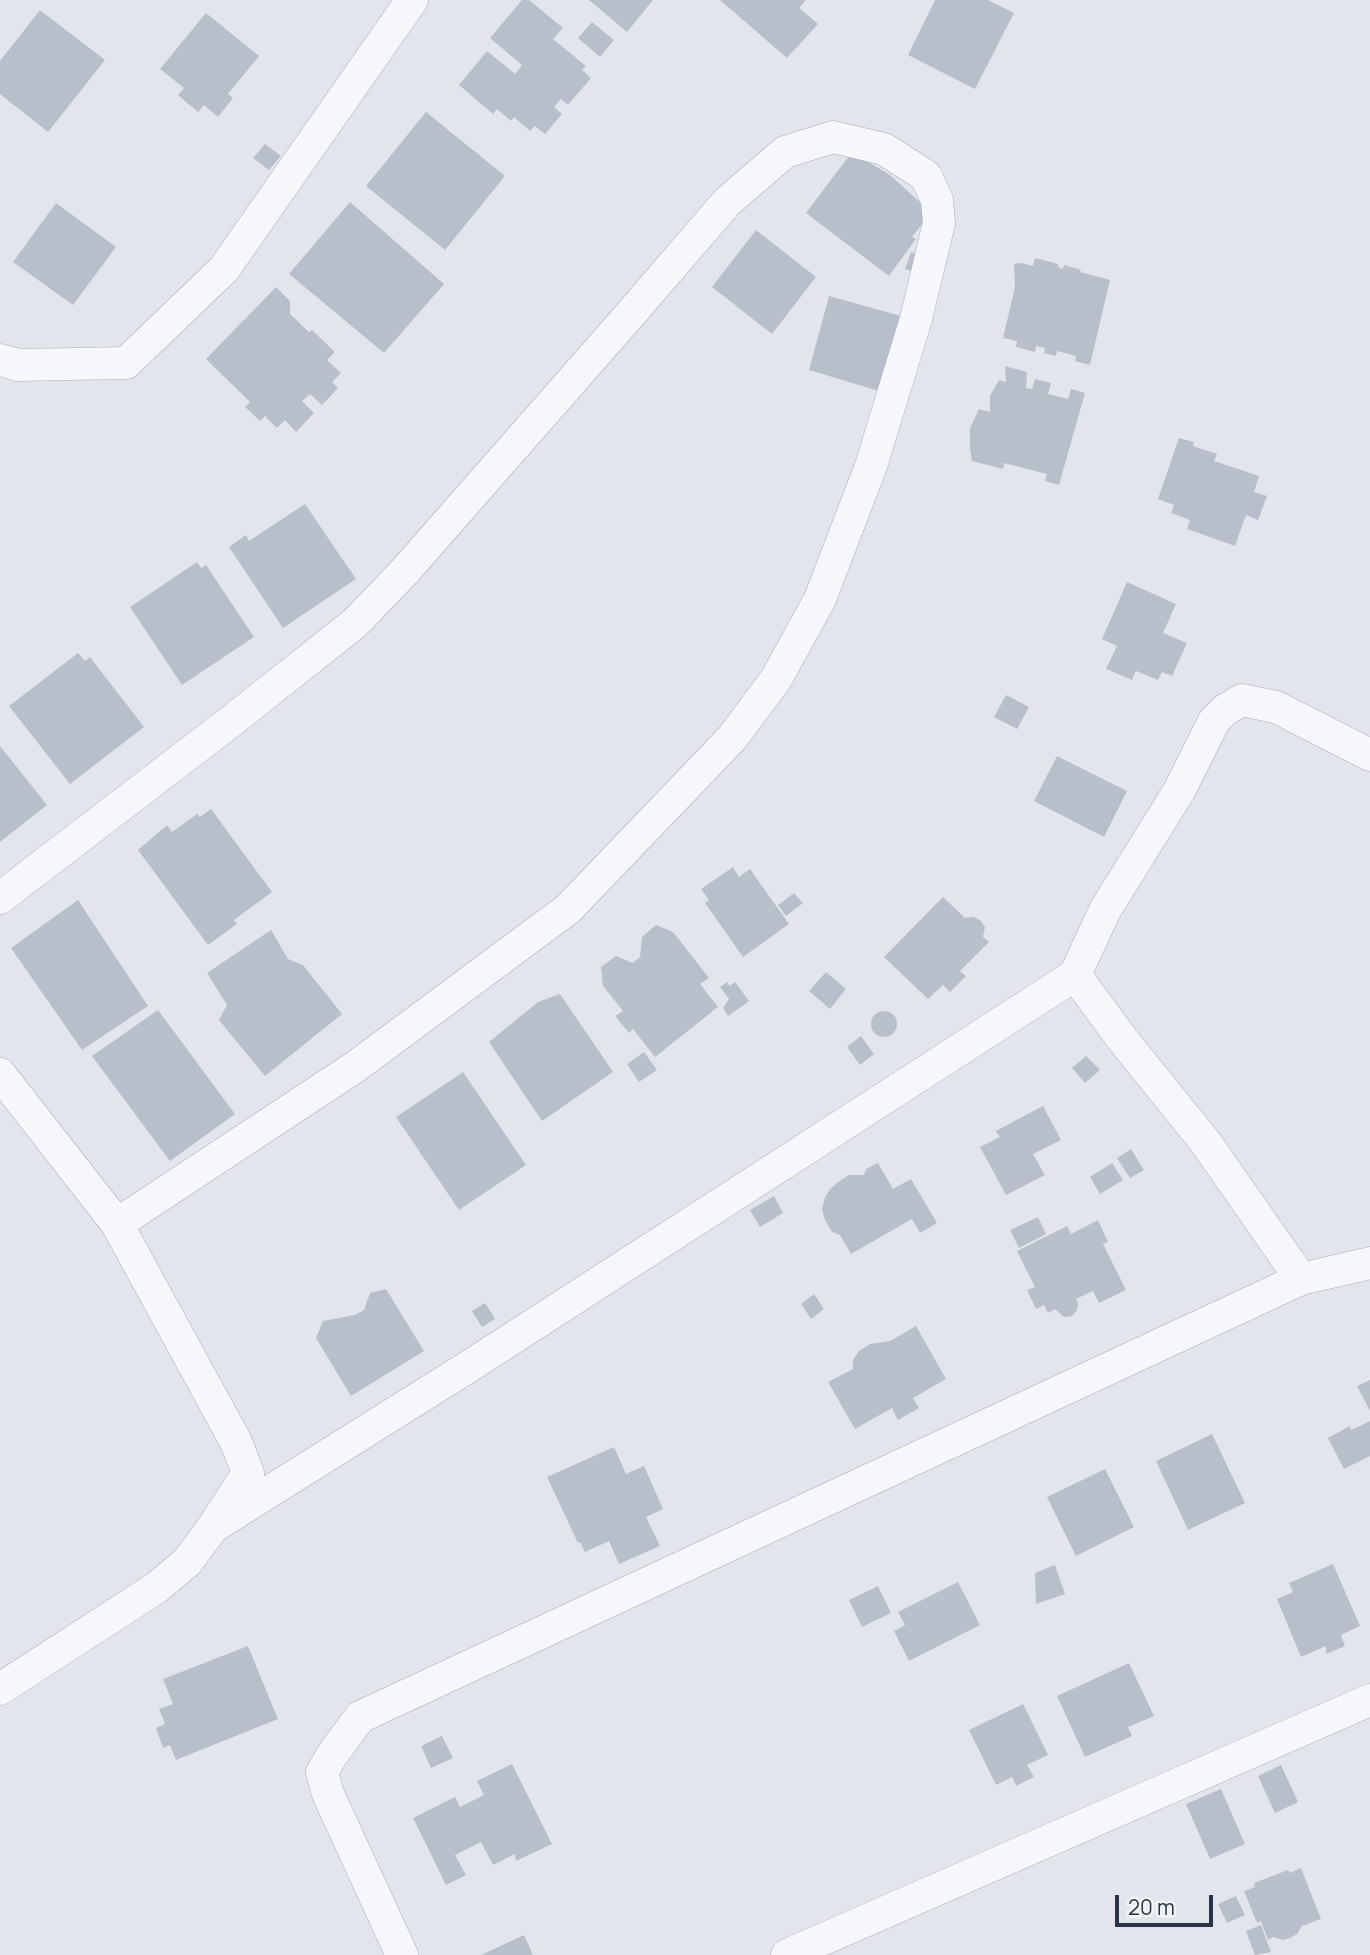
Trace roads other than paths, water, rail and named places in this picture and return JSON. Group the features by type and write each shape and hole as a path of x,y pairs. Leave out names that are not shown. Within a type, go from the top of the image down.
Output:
{"street":[{"path":"0,360 18,365 126,363 224,269 412,0"},
{"path":"0,898 241,714 355,623 405,572 727,202 785,152 833,137 884,149 926,176 937,200 939,223 916,319 871,466 820,599 776,679 732,738 568,909 355,1067 117,1224"},
{"path":"213,1527 468,1367 1075,975 1105,910 1179,791 1214,721 1225,710 1242,700 1276,707 1370,755"},
{"path":"1075,975 1123,1040 1206,1143 1301,1279"},
{"path":"0,1074 117,1224 236,1442 248,1473 187,1562 156,1588 0,1689"},
{"path":"402,1955 328,1794 322,1772 360,1717 1301,1279 1370,1263"},
{"path":"787,1955 1370,1700"}]}
